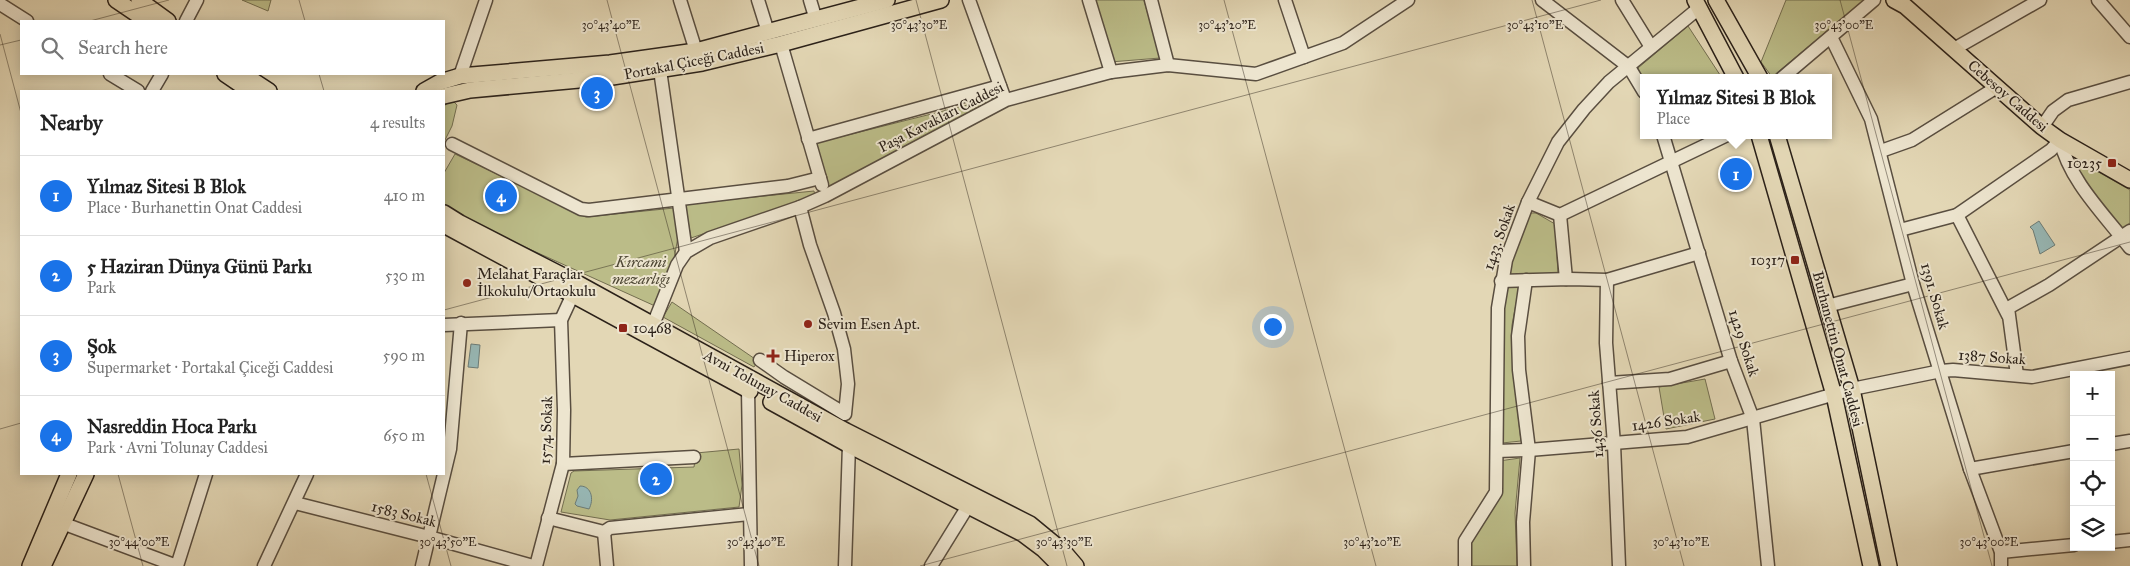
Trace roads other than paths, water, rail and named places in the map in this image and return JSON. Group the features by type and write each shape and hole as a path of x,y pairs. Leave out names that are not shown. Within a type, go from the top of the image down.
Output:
{"main road":[{"path":"116,0 146,20"},
{"path":"139,0 167,20"},
{"name":"Portakal Çiceği Caddesi","path":"426,90 440,82 460,76 610,63 696,51 887,0"},
{"name":"Portakal Çiceği Caddesi","path":"445,96 470,90 660,70 702,63 781,44 940,0"},
{"name":"Cebesoy Caddesi","path":"1894,0 1905,6 2042,127 2060,140 2130,180"},
{"path":"1716,1 1758,74"},
{"path":"1697,4 1734,74"},
{"path":"226,75 249,90"},
{"path":"244,75 267,90"},
{"name":"Burhanettin Onat Caddesi","path":"1760,139 1834,395 1871,566"},
{"name":"Burhanettin Onat Caddesi","path":"1778,139 1852,389 1889,566"},
{"name":"Avni Tolunay Caddesi","path":"445,214 846,431 1030,524 1064,552 1076,566"},
{"name":"Avni Tolunay Caddesi","path":"445,227 573,294 849,445 1023,534 1043,549 1060,566"},
{"path":"30,566 69,475"},
{"path":"44,566 86,475"}],"street":[{"path":"187,20 197,0"},
{"path":"460,76 486,0"},
{"path":"680,0 696,51"},
{"path":"758,0 768,32"},
{"path":"810,0 816,20"},
{"path":"969,0 1006,100"},
{"path":"1089,0 1111,72"},
{"path":"1151,0 1168,65"},
{"path":"1285,0 1304,57"},
{"name":"Paşa Kavakları Caddesi","path":"653,325 677,265 686,252 710,238 826,196 1006,100 1111,72 1168,65 1256,74 1352,38 1408,0"},
{"path":"1542,0 1629,67 1640,85"},
{"path":"1622,0 1651,47"},
{"path":"1787,74 1874,0"},
{"path":"1954,49 2040,0"},
{"path":"2098,0 2130,37"},
{"path":"0,4 24,20"},
{"name":"1433. Sokak","path":"1465,566 1465,541 1496,492 1498,308 1501,281 1512,240 1528,202 1558,142 1603,89 1697,4"},
{"name":"1391. Sokak","path":"1831,37 1871,119 1913,284 1970,469 2001,552 2001,566"},
{"path":"781,44 826,196"},
{"path":"660,70 686,252"},
{"path":"112,75 136,90"},
{"path":"153,90 161,75"},
{"path":"2042,127 2053,111 2068,100 2130,82"},
{"path":"808,139 1000,86"},
{"path":"1880,151 1912,140 1997,87"},
{"name":"1429 Sokak","path":"1664,139 1731,361 1753,419 1768,566"},
{"path":"1528,202 1560,215 1718,139"},
{"path":"1900,230 1957,215 2050,150 2060,140"},
{"path":"2060,140 2064,156 2088,196 2126,234 2130,248"},
{"path":"452,144 581,209 589,210 788,186 820,178"},
{"path":"760,360 845,414 848,384 844,349 834,313 810,245 800,207"},
{"path":"1560,215 1566,279"},
{"path":"1957,215 2008,315"},
{"path":"2016,375 2008,308 2049,285 2126,234"},
{"path":"1501,281 1607,280 1699,253"},
{"path":"1524,566 1522,522 1529,450 1519,370 1518,336 1526,280"},
{"name":"1436 Sokak","path":"1607,280 1606,343 1614,444 1619,566"},
{"path":"1828,306 1913,284"},
{"name":"1574 Sokak","path":"534,566 563,464 564,410 561,320 573,294"},
{"path":"445,325 561,320"},
{"path":"445,470 450,449 462,323"},
{"name":"1387 Sokak","path":"1834,395 1852,389 1941,371 1953,370 2032,377 2130,358"},
{"path":"1609,383 1670,379 1731,361"},
{"path":"748,390 751,566"},
{"name":"1426 Sokak","path":"1497,451 1614,444 1687,437 1834,395"},
{"path":"2115,443 2130,441"},
{"path":"845,566 849,445"},
{"path":"1970,469 2070,452"},
{"path":"563,464 694,457"},
{"path":"62,523 177,566 206,475"},
{"path":"264,566 308,475"},
{"path":"422,566 444,475"},
{"name":"1583 Sokak","path":"295,503 429,536 534,566"},
{"path":"931,566 968,506"},
{"path":"548,518 604,532 610,528 749,514"},
{"path":"604,532 607,566"},
{"path":"2115,542 2130,540"},
{"path":"2001,552 2070,545"}],"water":[{"path":"2039,221 2055,245 2040,254 2033,230 2030,227"},
{"path":"471,344 480,345 478,368 468,367"},
{"path":"580,486 587,488 591,494 592,498 589,509 575,504 578,496 577,490"}],"place":[{"name":"Şok","path":"597,93"},
{"name":"10235","path":"2112,163"},
{"name":"Yılmaz Sitesi B Blok","path":"1736,174"},
{"name":"Nasreddin Hoca Parkı","path":"501,196"},
{"name":"10317","path":"1795,260"},
{"name":"Melahat Faraçlar İlkokulu/Ortaokulu","path":"467,283"},
{"name":"Sevim Esen Apt.","path":"808,324"},
{"name":"10468","path":"623,328"},
{"name":"Hiperox","path":"773,356"},
{"name":"5 Haziran Dünya Günü Parkı","path":"656,479"}],"park label":[{"name":"Kırcami mezarlığı","path":"641,270"}]}
